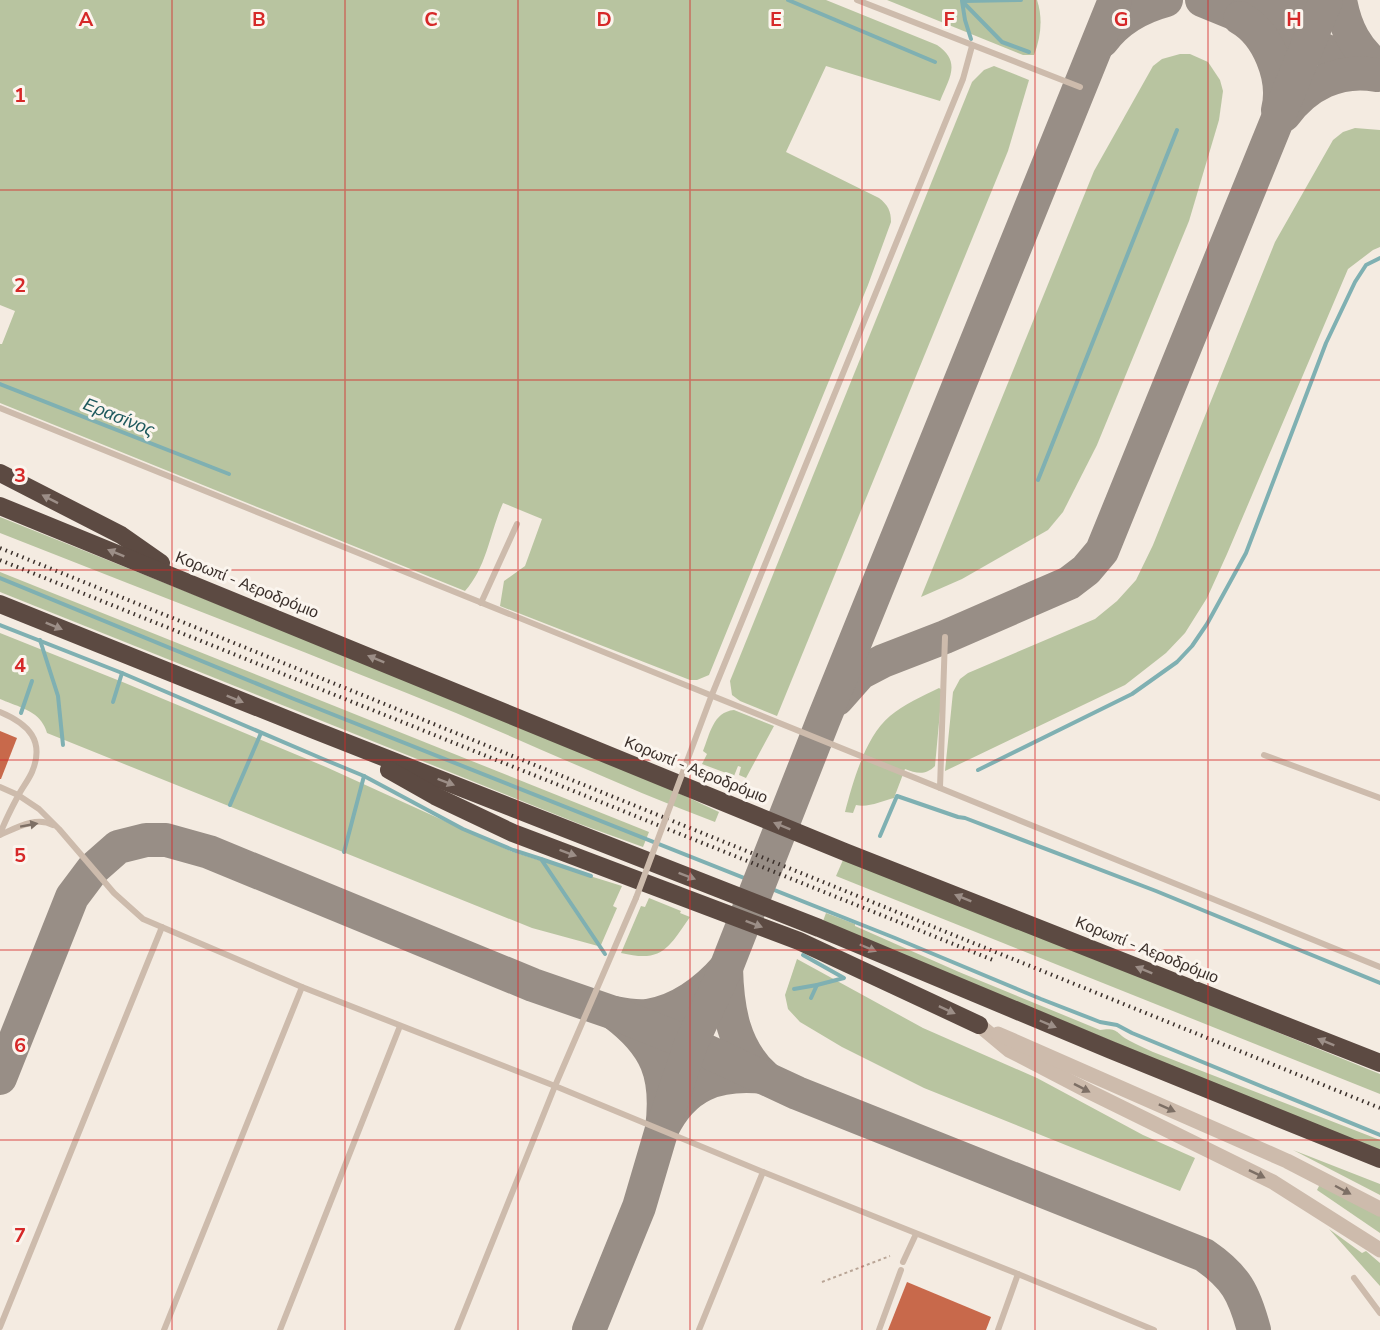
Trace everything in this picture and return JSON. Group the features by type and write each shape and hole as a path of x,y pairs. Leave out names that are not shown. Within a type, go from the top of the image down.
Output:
{"highway":[{"path":"0,473 121,535 190,582"},
{"name":"Κορωπί - Αεροδρόμιο","path":"0,506 834,847 1380,1063"},
{"path":"0,604 819,928 1101,1046 1380,1158"},
{"path":"314,730 435,796 513,833 799,941 979,1025"}],"street":[{"path":"979,1025 1287,1161 1380,1209"},
{"path":"979,1025 1009,1050 1273,1182 1380,1250"}],"lane":[{"path":"857,0 1080,87"},
{"path":"457,1330 555,1086 636,898 711,697 963,79 972,46"},
{"path":"0,408 1380,967"},
{"path":"481,603 518,524"},
{"path":"940,788 945,637"},
{"path":"0,712 26,727 35,738 37,747 31,775 18,795 0,835"},
{"path":"1264,755 1380,798"},
{"path":"0,787 18,795 39,809 114,893 143,919 302,987 555,1086 1154,1330"},
{"path":"0,835 27,823 48,823 59,829"},
{"path":"0,1327 162,927"},
{"path":"164,1330 302,987"},
{"path":"280,1330 400,1026"},
{"path":"699,1330 763,1172"},
{"path":"903,1262 916,1234"},
{"path":"879,1330 901,1270"},
{"path":"998,1330 1018,1274"},
{"path":"1354,1278 1380,1313"}],"path":[{"path":"822,1282 890,1256"}],"green space":[{"path":"0,0 826,0 937,45 945,51 951,64 951,71 940,101 826,66 786,152 879,198 888,208 891,222 868,285 709,675 690,680 500,606 504,581 525,566 542,519 503,503 483,560 465,591 0,403 0,344 2,344 15,311 0,305"},
{"path":"887,0 1037,0 1041,21 1034,55 1023,55"},
{"path":"1190,54 1208,62 1220,80 1223,91 1219,120 1189,221 1097,445 1063,512 1048,530 962,579 921,597 1094,171 1153,66 1162,59"},
{"path":"994,66 1029,80 1008,151 777,716 740,701 732,695 730,681 972,82 984,70"},
{"path":"1355,128 1380,130 1380,247 1348,269 1227,554 1207,598 1185,633 1166,653 1125,685 945,771 953,692 960,679 968,673 1095,619 1117,601 1136,580 1153,545 1275,242 1333,140 1343,132"},
{"path":"0,517 634,772 719,812 715,822 456,713 0,533"},
{"path":"0,572 649,832 643,847 577,823 0,592"},
{"path":"0,633 326,767 513,852 622,886 613,906 617,908 601,945 532,928 47,733 40,719 35,715 0,699"},
{"path":"939,688 942,690 935,766 924,772 905,769 894,798 870,805 856,805 853,813 845,812 861,761 881,725 901,708"},
{"path":"734,710 774,726 746,778 739,775 741,767 738,766 734,776 702,764 707,754 703,751 713,725 721,715"},
{"path":"843,860 1112,965 1380,1074 1380,1094 836,876"},
{"path":"649,898 690,917 670,945 663,950 646,956 621,953 641,906 645,907"},
{"path":"826,913 959,972 1100,1030 1114,1030 1153,1052 1380,1140 1380,1150 1253,1100 823,921"},
{"path":"797,959 923,1028 1037,1078 1143,1135 1195,1158 1180,1191 924,1088 842,1047 800,1022 788,1009 785,995"},
{"path":"1293,1150 1380,1184 1380,1195 1297,1152"},
{"path":"1321,1182 1380,1214 1380,1233 1317,1190"},
{"path":"1329,1229 1362,1253 1366,1251 1380,1263 1380,1286"}],"building":[{"path":"0,731 17,738 1,779 0,779"},
{"path":"907,1282 991,1317 986,1330 888,1330"}],"waterway":[{"path":"788,0 935,62"},
{"path":"963,1 1021,0"},
{"path":"971,39 962,1 1002,42 1029,52"},
{"path":"1038,480 1177,130"},
{"path":"978,770 1132,694 1177,662 1192,646 1207,624 1246,553 1326,343 1355,282 1366,265 1380,258"},
{"name":"Ερασίνος","path":"0,384 229,474"},
{"path":"0,578 294,699 895,938 1041,999 1100,1022 1117,1025 1380,1135"},
{"path":"0,625 122,673 364,776 463,829 541,859"},
{"path":"40,640 58,696 63,745"},
{"path":"113,702 122,673"},
{"path":"21,713 32,681"},
{"path":"230,805 261,733"},
{"path":"344,852 364,776"},
{"path":"880,836 897,796 965,818 1156,891 1380,983"},
{"path":"591,876 541,859 605,954"},
{"path":"803,955 844,978 817,985"},
{"path":"794,989 817,985 811,998"}],"taxiway":[{"path":"589,1330 639,1207 691,1044 726,968 823,721 1115,0"},
{"path":"1102,41 1122,20 1147,6 1166,0"},
{"path":"1202,0 1380,73"},
{"path":"1244,14 1277,13 1307,0"},
{"path":"837,699 860,673 883,661 945,637 1069,583 1086,570 1102,551 1326,0"},
{"path":"1340,0 1353,38 1364,54 1380,68"},
{"path":"1240,18 1259,35 1272,58 1279,84 1278,110"},
{"path":"1284,115 1302,95 1324,81 1350,74 1377,75"},
{"path":"0,1078 72,897 93,869 118,847 146,840 166,840 209,852 533,985 614,1013 691,1044 797,1093 1204,1255 1224,1271 1237,1287 1254,1330"},
{"path":"726,968 730,1013 739,1041 754,1066 765,1077 732,1077 704,1084 681,1101 662,1129 664,1093 657,1063 641,1037 614,1013 643,1016 670,1010 691,999 710,985 726,968"}],"railway":[{"path":"0,548 1380,1108"},
{"path":"0,560 993,960"}]}
